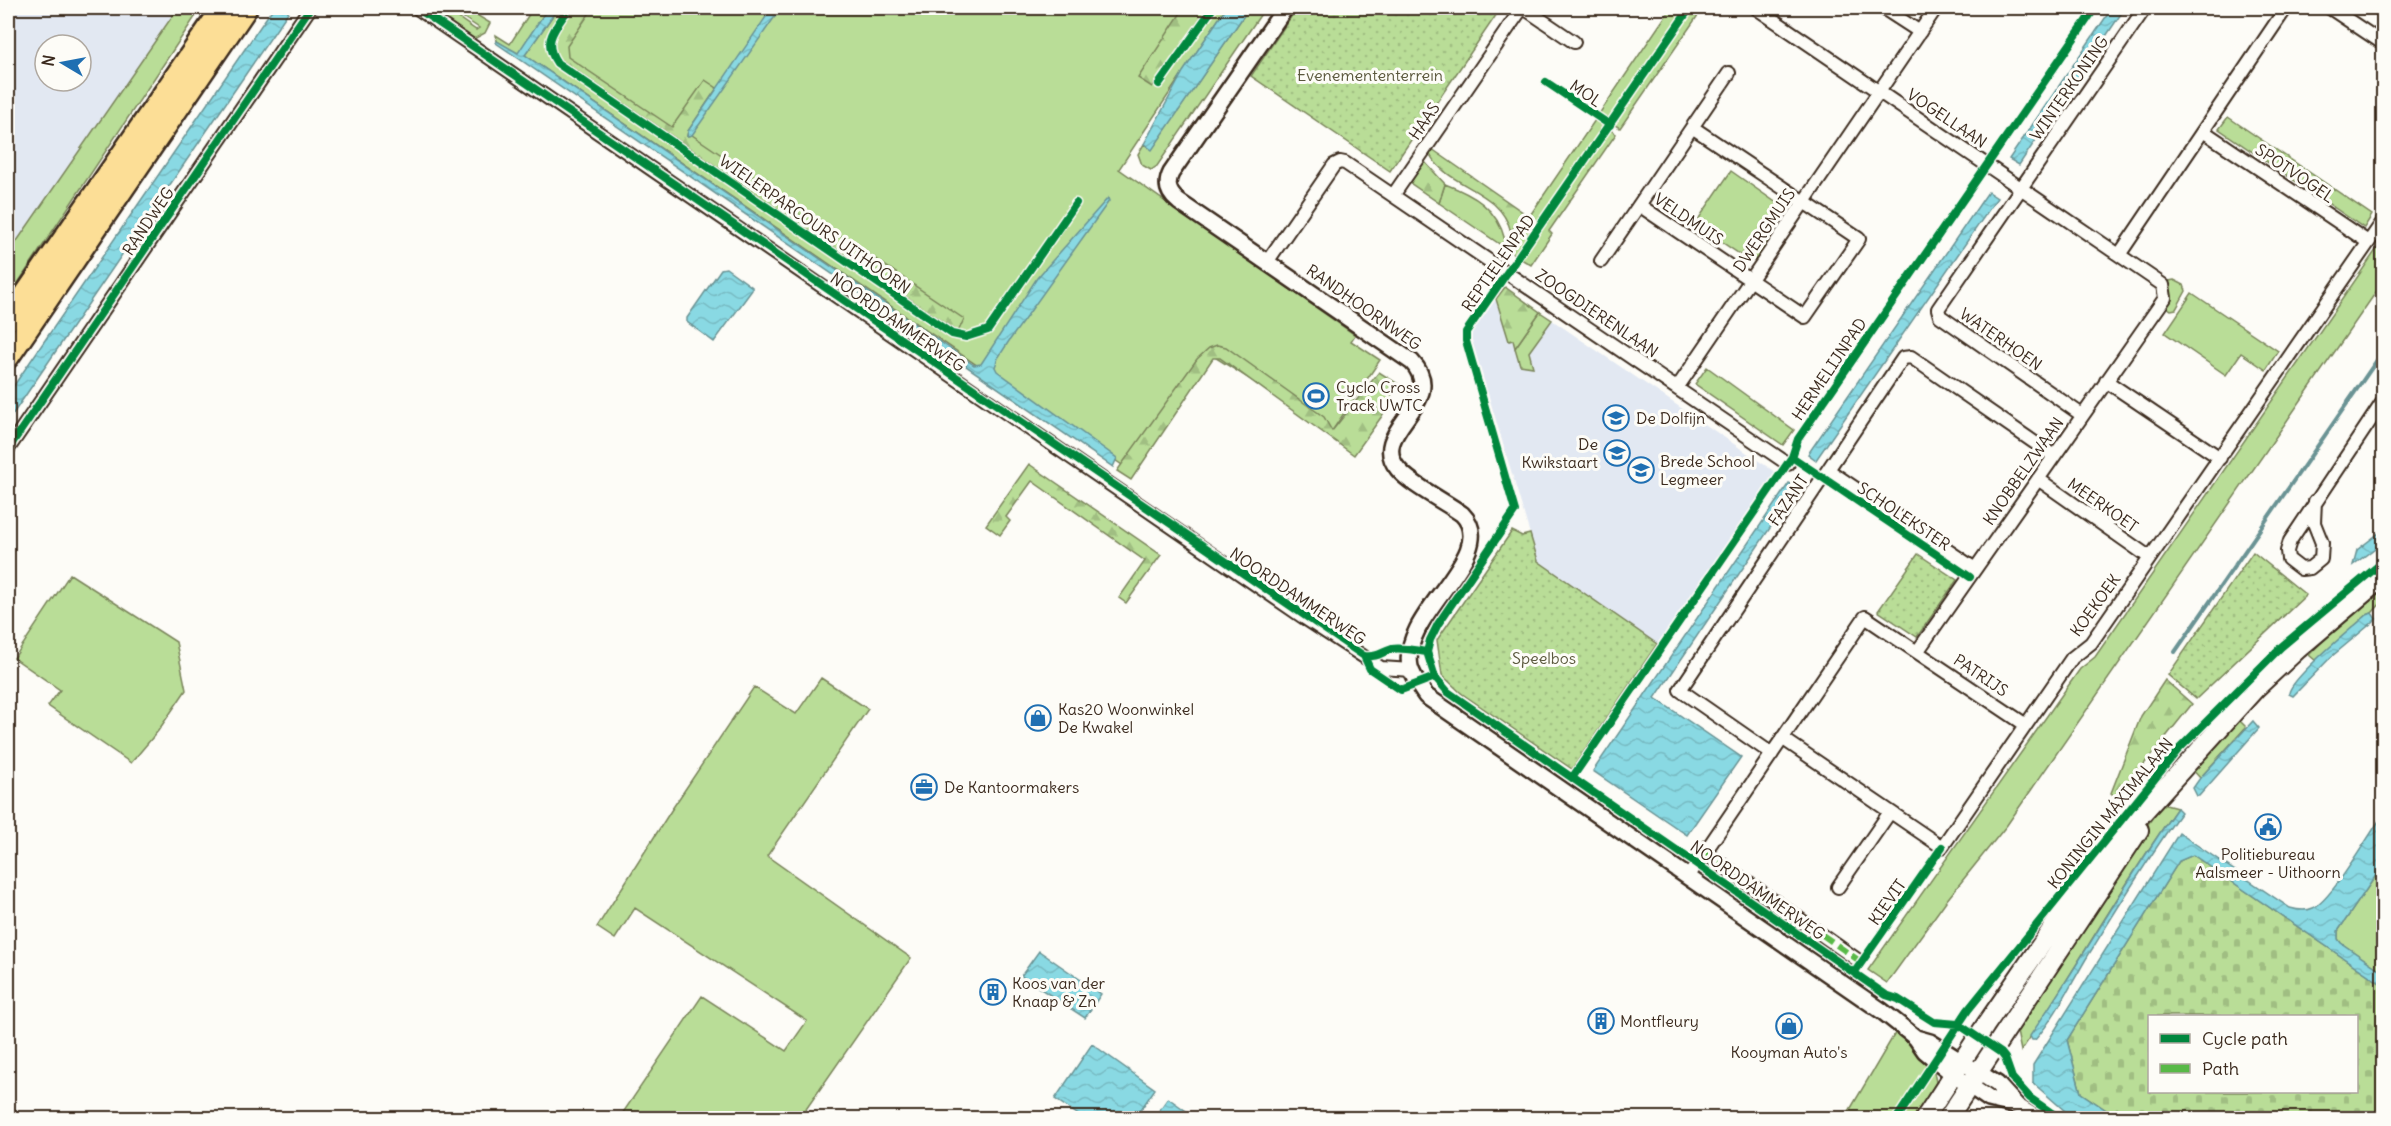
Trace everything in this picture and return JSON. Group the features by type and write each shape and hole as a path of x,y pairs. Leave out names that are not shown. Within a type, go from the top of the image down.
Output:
{"highway":[{"path":"8,321 224,8"},
{"path":"8,357 246,8"}],"main road":[{"name":"KONINGIN MÁXIMALAAN","path":"1925,1119 2099,861 2255,689 2384,576"},
{"name":"KONINGIN MÁXIMALAAN","path":"1948,1119 2163,793"}],"street":[{"name":"RANDWEG","path":"8,449 310,8"},
{"name":"NOORDDAMMERWEG","path":"417,8 1306,619 1381,668 1411,670 1426,696 1882,1011 1916,1038 1925,1051 1974,1079 1989,1099 2017,1106 2036,1119"},
{"name":"RANDHOORNWEG","path":"1285,8 1171,173 1168,189 1175,199 1413,362 1422,377 1421,396 1393,439 1392,457 1399,471 1462,514 1470,524 1473,535 1467,555 1415,634 1409,650 1411,670"},
{"path":"1523,8 1574,42"},
{"name":"HAAS","path":"1394,194 1523,8"},
{"name":"VOGELLAAN","path":"1756,8 2120,255"},
{"path":"1884,8 1920,32"},
{"name":"DWERGMUIS","path":"1677,388 1936,8"},
{"name":"WINTERKONING","path":"2020,187 2145,8"},
{"path":"2120,255 2286,8"},
{"path":"2330,8 2384,44"},
{"name":"VELDMUIS","path":"1601,261 1729,73"},
{"path":"1692,127 1803,203"},
{"name":"SPOTVOGEL","path":"2203,130 2367,242"},
{"name":"ZOOGDIERENLAAN","path":"1267,262 1334,165 1340,162 1345,163 1394,194 1788,464"},
{"name":"WATERHOEN","path":"2020,187 1939,306 1938,313 2082,415"},
{"name":"VELDMUIS","path":"1639,205 1805,317 1859,239 1803,203"},
{"name":"KOEKOEK","path":"1782,738 1942,848 2072,658 2091,643 2384,220"},
{"name":"KNOBBELZWAAN","path":"1917,652 2165,298 2163,285 2120,255"},
{"name":"FAZANT","path":"1772,754 1680,690 1903,358 1908,356 2054,456"},
{"path":"2106,381 2220,458"},
{"path":"2315,501 2314,523 2322,543 2321,559 2310,568 2301,569 2288,560 2287,551 2290,541 2315,501 2384,400"},
{"name":"SCHOLEKSTER","path":"1828,470 1975,569"},
{"name":"MEERKOET","path":"2038,479 2149,557"},
{"path":"1688,877 1865,617 1917,652"},
{"name":"PATRIJS","path":"1917,652 2026,725"},
{"path":"1838,887 1890,812"},
{"path":"1704,852 1859,961"}],"shaded area":[{"path":"8,8 179,8 8,256"},
{"name":"Brede School Legmeer","path":"1496,299 1509,341 1513,340 1520,365 1533,367 1529,352 1552,320 1775,472 1657,644 1538,561 1472,340 1472,333"}],"green space":[{"path":"178,8 201,8 8,298 8,254"},
{"path":"424,8 444,8 476,30 479,28 449,8 465,8 490,23 485,33 474,39"},
{"path":"533,8 548,8 518,54 497,41 496,35 510,44"},
{"path":"558,8 1226,8 1119,169 1355,335 1351,341 1380,360 1332,431 1210,354 1128,469 525,55"},
{"path":"574,8 593,8 567,46 568,57 672,127 705,80 717,88 688,131 687,136 692,135 964,319 958,332 557,57 554,50 555,37 561,24"},
{"path":"1184,8 1207,8 1152,87 1138,78"},
{"path":"1249,8 1265,8 1157,166 1151,170 1142,165 1138,154 1144,144 1152,149"},
{"name":"Evenemententerrein","path":"1297,8 1501,8 1390,171 1251,76"},
{"path":"1671,8 1687,8 1609,121 1599,114"},
{"path":"1692,8 1703,8 1620,128 1613,124"},
{"path":"2228,117 2372,215 2364,228 2219,129"},
{"path":"1595,120 1605,127 1517,256 1507,249"},
{"path":"1609,129 1616,134 1549,231 1552,234 1531,265 1521,259"},
{"path":"1432,149 1524,213 1511,232 1505,217 1496,206 1448,174 1429,153"},
{"path":"1424,161 1445,184 1439,203 1410,183"},
{"path":"1731,171 1778,204 1773,213 1778,217 1782,212 1787,215 1757,261 1744,252 1741,255 1695,224"},
{"path":"1445,184 1475,198 1490,211 1505,240 1501,245 1439,203"},
{"path":"2383,240 2383,282 2007,825 1946,901 1887,983 1868,970 2080,669 2095,657"},
{"path":"2174,280 2184,285 2186,291 2176,309 2171,310 2166,307 2171,294 2167,285 2169,281"},
{"path":"1505,287 1540,312 1515,348 1513,340 1509,341 1496,299"},
{"path":"2192,293 2278,351 2266,370 2241,353 2226,375 2165,333"},
{"path":"1540,312 1552,320 1529,352 1533,367 1520,365 1515,348"},
{"path":"1217,345 1226,347 1324,417 1332,431 1379,372 1398,384 1382,416 1354,455 1220,358 1213,358 1131,480 1117,471 1197,359 1209,348"},
{"path":"1707,367 1794,430 1783,445 1695,384"},
{"path":"1029,464 1161,555 1126,603 1119,598 1145,561 1032,481 1006,517 1010,521 1000,535 986,525"},
{"name":"Speelbos","path":"1512,531 1522,536 1530,534 1538,561 1657,644 1572,769 1461,693 1442,675 1437,640"},
{"path":"2253,552 2306,595 2196,699 2168,675"},
{"path":"1918,554 1957,580 1917,637 1878,611"},
{"path":"70,574 176,642 186,690 158,731 131,763 48,706 60,690 14,658"},
{"path":"2383,588 2383,601 2372,613 2316,661 2309,655 2340,623"},
{"path":"821,678 868,709 767,856 911,958 800,1118 620,1117 702,996 786,1051 807,1021 635,908 615,939 597,927 672,809 754,687 796,714"},
{"path":"2165,680 2192,704 2117,798 2111,793 2141,716"},
{"path":"2237,718 2246,727 2200,778 2191,768"},
{"path":"2162,804 2177,808 2021,1051 2016,1027 2125,857"},
{"path":"2193,855 2383,985 2383,1118 2118,1118 2081,1093 2067,1040 2179,861"},
{"path":"2383,865 2383,972 2341,943 2338,939 2338,931"},
{"path":"1897,1030 1929,1062 1893,1118 1845,1118"},
{"path":"1933,1067 1936,1082 1917,1118 1900,1118"}],"water":[{"path":"273,8 291,8 8,421 8,394"},
{"path":"548,8 558,8 525,55 974,365 981,364 1037,278 1108,198 1109,201 1009,341 995,367 997,371 1117,458 1113,467 496,43 497,41 518,53"},
{"path":"772,8 781,8 692,135 687,136 688,131"},
{"path":"1226,8 1249,8 1152,150 1144,144 1183,72"},
{"path":"2112,8 2125,8 2019,165 2009,159"},
{"path":"1988,192 1997,198 1816,460 1808,454"},
{"path":"726,268 752,287 752,290 714,342 687,322 687,318 721,269"},
{"path":"1789,483 1797,488 1655,698 1741,757 1687,835 1593,771"},
{"path":"2383,530 2383,542 2353,565 2357,550"},
{"path":"2372,613 2376,619 2373,622 2331,657 2293,696 2289,694 2291,687 2299,677 2322,654"},
{"path":"2253,721 2259,728 2197,796 2193,788 2200,778"},
{"path":"2177,808 2181,812 2121,903 2050,1021 2035,1040 2032,1040 2030,1036"},
{"path":"2383,815 2383,865 2338,931 2338,939 2383,972 2383,985 2193,855 2179,861 2067,1040 2081,1093 2118,1118 2073,1118 2033,1083 2033,1065 2179,833 2290,908 2305,910 2313,908 2330,893"},
{"path":"1039,951 1101,994 1085,1018 1021,976"},
{"path":"1092,1044 1155,1089 1135,1118 1083,1118 1055,1099"},
{"path":"1168,1098 1196,1118 1154,1118"}],"waterway":[{"path":"2175,652 2384,350"}],"marked path":[{"path":"1704,852 1861,962"}],"cycle path":[{"path":"8,449 310,8"},
{"path":"417,8 1364,656 1376,655 1392,649 1427,652"},
{"name":"WIELERPARCOURS UITHOORN","path":"569,8 555,28 550,41 552,55 557,63 952,334 966,337 988,330 1076,203"},
{"path":"1159,84 1213,8"},
{"name":"REPTIELENPAD","path":"1427,652 1438,624 1515,511 1466,341 1466,332 1690,8"},
{"name":"HERMELIJNPAD","path":"1572,778 1792,457 1798,439 2095,8"},
{"name":"MOL","path":"1546,82 1610,125"},
{"path":"1792,457 1970,577"},
{"path":"1897,1118 1968,1010 2177,751 2281,647 2384,561"},
{"path":"1427,652 1435,677 1448,692 1886,995 1898,999 1934,1022 1958,1024 2001,1053 2012,1078 2030,1098 2059,1118"},
{"path":"1364,656 1370,669 1401,690 1435,677"},
{"name":"KIEVIT","path":"1854,973 1942,847"}],"place":[{"name":"Cyclo Cross Track UWTC","path":"1316,396"},
{"name":"De Dolfijn","path":"1616,418"},
{"name":"De Kwikstaart","path":"1617,453"},
{"name":"Brede School Legmeer","path":"1641,470"},
{"name":"Kas20 Woonwinkel De Kwakel","path":"1038,718"},
{"name":"De Kantoormakers","path":"924,787"},
{"name":"Politiebureau Aalsmeer - Uithoorn","path":"2268,827"},
{"name":"Koos van der Knaap & Zn","path":"993,992"},
{"name":"Montfleury","path":"1601,1021"},
{"name":"Kooyman Auto's","path":"1789,1026"}]}
